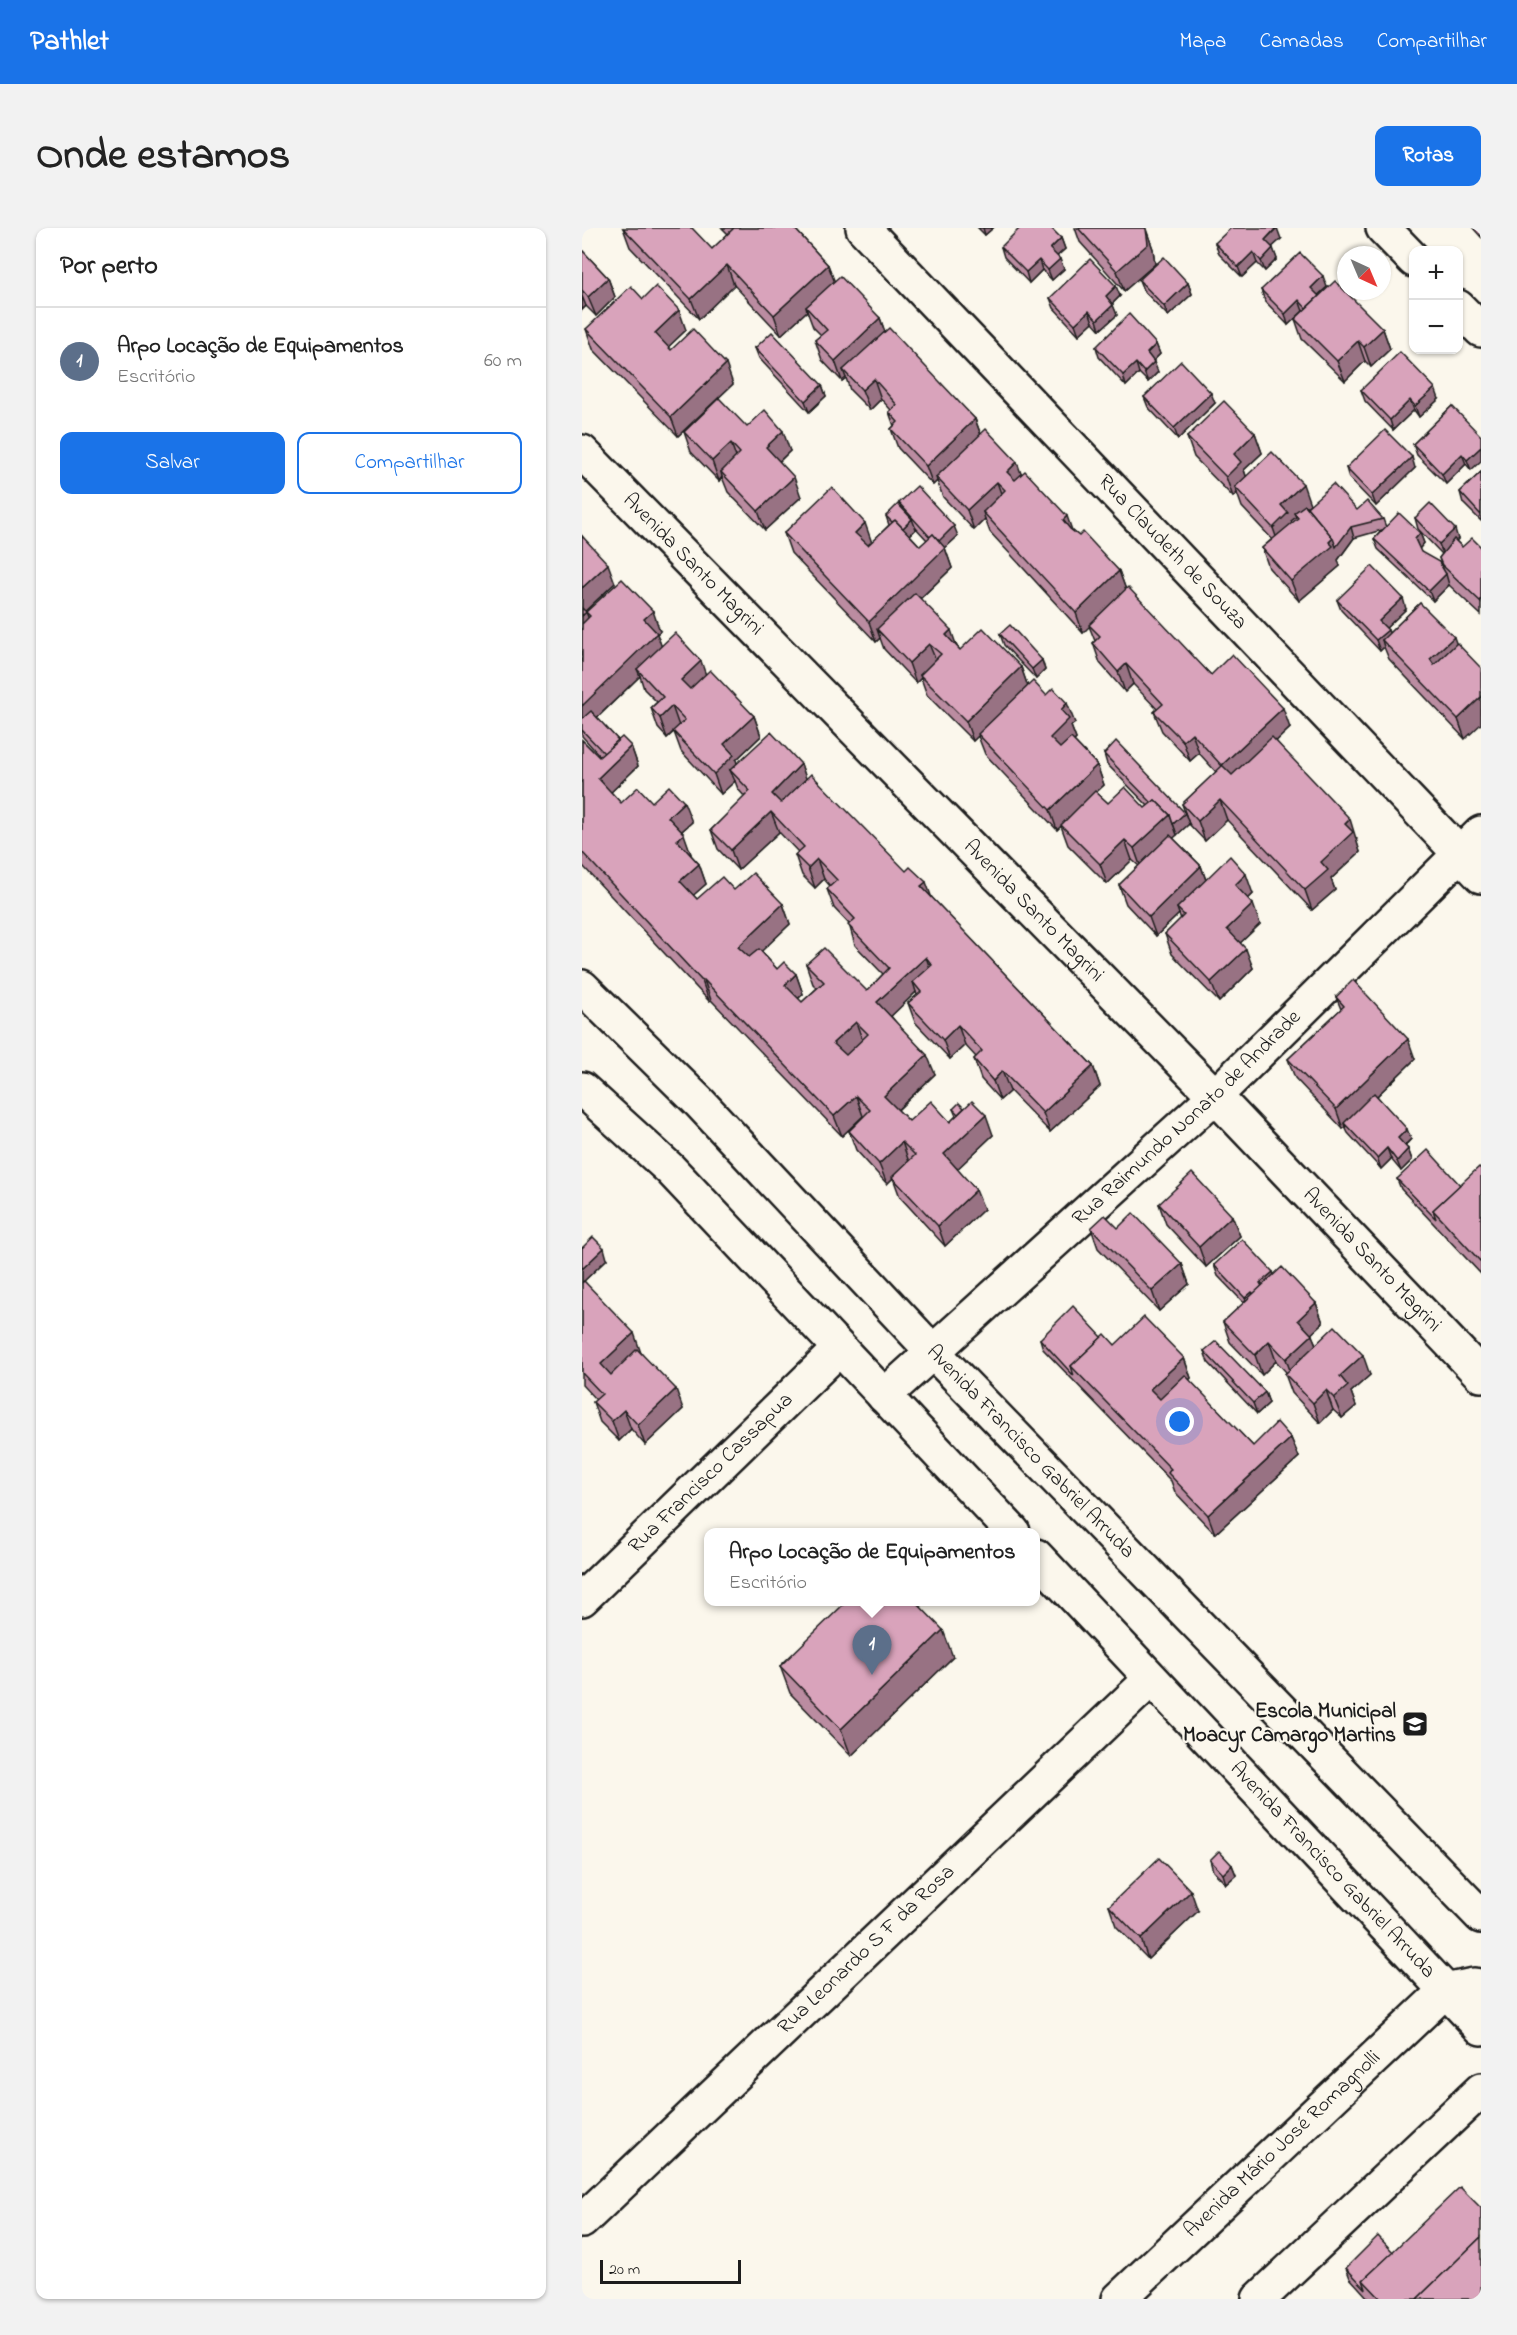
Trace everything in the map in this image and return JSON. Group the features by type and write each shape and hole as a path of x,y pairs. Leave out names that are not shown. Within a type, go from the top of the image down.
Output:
{"street":[{"name":"Rua Claudeth de Souza","path":"863,228 1474,854"},
{"path":"1383,228 1409,256"},
{"path":"1463,312 1481,330"},
{"name":"Avenida Santo Magrini","path":"582,452 1215,1096 1481,1375"},
{"name":"Rua Raimundo Nonato de Andrade","path":"884,1396 1215,1096 1474,854"},
{"name":"Avenida Francisco Gabriel Arruda","path":"582,987 700,1103 933,1352 1481,1916"},
{"path":"582,1089 670,1168 1008,1528"},
{"name":"Rua Francisco Cassapua","path":"582,1599 839,1348"},
{"name":"Avenida Francisco Gabriel Arruda","path":"1040,1561 1481,2028"},
{"name":"Rua Leonardo S F da Rosa","path":"582,2221 1151,1679"},
{"path":"1445,1991 1474,1985 1481,1986"},
{"name":"Avenida Mário José Romagnolli","path":"1119,2299 1445,1991"},
{"path":"1259,2299 1481,2090"}],"building":[{"path":"623,228 692,228 712,249 734,228 794,228 828,265 774,315 727,265 691,299"},
{"path":"1020,228 1051,228 1061,238 1050,249 1060,259 1048,270 1039,260 1026,272 1001,247"},
{"path":"1078,228 1145,228 1148,244 1117,271"},
{"path":"1231,228 1276,228 1265,240 1273,248 1261,261 1253,252 1238,267 1215,243"},
{"path":"582,250 608,278 588,297 582,290"},
{"path":"1300,253 1323,276 1311,288 1319,296 1306,308 1299,300 1285,314 1261,290"},
{"path":"1164,257 1188,283 1164,306 1139,280"},
{"path":"1090,259 1116,286 1106,296 1113,305 1097,320 1089,311 1075,324 1050,298"},
{"path":"840,276 880,318 835,361 815,340 827,330 806,307"},
{"path":"1335,281 1337,300 1354,300 1383,329 1364,347 1358,341 1337,361 1295,319"},
{"path":"631,286 643,299 656,286 679,310 655,333 671,350 693,329 726,364 671,417 586,329"},
{"path":"1129,314 1156,344 1147,353 1154,362 1144,372 1136,363 1123,375 1096,347"},
{"path":"889,328 975,419 926,466 891,429 898,422 889,412 897,405 874,379 862,390 843,370"},
{"path":"772,332 822,385 805,401 755,348"},
{"path":"1400,352 1435,388 1415,406 1410,400 1390,420 1361,390"},
{"path":"1181,361 1211,393 1174,428 1144,397"},
{"path":"719,398 747,427 765,410 783,431 766,447 794,477 758,511 721,472 740,453 731,443 712,461 684,432"},
{"path":"1224,401 1255,433 1234,454 1241,462 1226,477 1187,437"},
{"path":"1452,406 1481,436 1481,447 1467,460 1462,454 1442,474 1413,444"},
{"path":"986,429 1017,462 1007,472 1015,480 1025,471 1067,516 1063,520 1070,529 1079,536 1083,532 1119,571 1076,613 983,512 1005,490 997,482 967,510 936,477"},
{"path":"1385,430 1412,457 1372,495 1346,468"},
{"path":"1272,452 1303,484 1281,505 1288,513 1273,528 1235,487"},
{"path":"1481,472 1481,515 1460,492"},
{"path":"1333,484 1357,510 1367,501 1383,519 1351,527 1336,547 1333,538 1307,507"},
{"path":"917,486 954,526 939,541 933,534 930,537 899,503"},
{"path":"832,487 865,523 855,533 868,545 895,520 920,546 933,534 945,548 869,622 784,533"},
{"path":"1430,503 1455,529 1439,544 1415,518"},
{"path":"898,504 912,519 903,528 895,520 892,522 886,516"},
{"path":"1305,505 1333,538 1329,542 1333,546 1291,581 1262,548 1298,518 1294,513"},
{"path":"1399,513 1420,533 1415,539 1421,552 1439,562 1446,574 1429,591 1374,539"},
{"path":"582,536 608,564 582,588"},
{"path":"1472,538 1481,547 1481,602 1442,565 1439,558 1454,539 1462,547"},
{"path":"1372,566 1403,598 1379,621 1388,630 1376,640 1337,600"},
{"path":"622,579 653,611 644,619 657,633 582,706 582,624 590,616 586,612"},
{"path":"1128,587 1211,675 1232,654 1283,708 1222,765 1232,775 1272,737 1350,819 1345,824 1353,832 1321,862 1328,870 1305,890 1220,800 1198,821 1182,804 1222,766 1192,733 1183,741 1154,712 1163,704 1126,664 1118,672 1093,643 1100,636 1089,625"},
{"path":"915,593 951,630 946,635 960,650 983,628 1021,667 966,721 920,675 941,654 929,644 909,663 877,629"},
{"path":"1420,603 1454,637 1430,659 1434,665 1457,643 1481,668 1481,697 1458,719 1382,640"},
{"path":"1010,625 1042,660 1032,669 1000,634"},
{"path":"675,633 701,661 681,680 690,689 710,670 754,716 724,744 734,755 714,774 673,731 685,720 672,706 660,718 651,708 663,697 637,669"},
{"path":"1033,681 1046,695 1053,688 1067,703 1061,710 1069,719 1050,738 1060,748 1071,738 1097,765 1050,810 978,734"},
{"path":"591,711 618,740 604,753 582,730 582,719"},
{"path":"771,732 801,764 772,794 781,803 811,774 906,871 910,867 926,882 921,886 1093,1066 1043,1113 1002,1071 993,1081 974,1059 982,1051 958,1025 943,1040 908,1003 921,992 913,982 932,965 926,957 877,1002 927,1055 884,1096 909,1121 931,1101 950,1122 972,1101 986,1115 944,1154 976,1190 938,1226 892,1177 915,1155 902,1142 879,1164 849,1131 870,1110 856,1096 834,1116 704,980 702,981 582,852 582,740 599,757 622,737 631,746 598,778 621,803 638,787 652,802 669,786 684,802 668,817 684,834 677,840 699,864 680,881 697,899 722,877 734,890 753,873 783,904 738,947 749,957 759,949 777,969 784,962 796,974 785,985 802,1002 824,982 806,964 824,948 867,991 889,968 848,925 855,919 827,889 837,880 817,859 808,868 795,855 804,847 771,812 731,850 711,830 750,791 730,770","holes":["856,1022 868,1034 846,1055 833,1043"]},
{"path":"1116,741 1185,813 1173,824 1170,815 1155,800 1152,803 1104,754"},
{"path":"1125,787 1145,808 1155,800 1170,815 1134,848 1125,840 1100,864 1061,825 1095,791 1108,803"},
{"path":"1170,835 1201,866 1149,917 1119,885"},
{"path":"1230,856 1246,874 1235,885 1253,904 1227,929 1246,949 1211,982 1165,934 1184,915 1177,908"},
{"path":"1353,980 1408,1039 1336,1109 1288,1059 1344,1006 1336,997"},
{"path":"1374,1093 1407,1129 1398,1138 1408,1149 1397,1161 1387,1148 1377,1158 1344,1123"},
{"path":"959,1103 964,1108 958,1114 953,1109"},
{"path":"1428,1150 1460,1185 1433,1210 1436,1219 1397,1179"},
{"path":"1479,1167 1481,1169 1481,1262 1433,1210"},
{"path":"1192,1173 1232,1216 1199,1247 1159,1204"},
{"path":"1133,1213 1182,1264 1152,1291 1091,1228 1105,1215 1118,1228"},
{"path":"593,1237 604,1248 582,1269 582,1248"},
{"path":"1242,1239 1273,1272 1260,1283 1262,1286 1254,1294 1252,1292 1245,1298 1214,1265"},
{"path":"1282,1267 1316,1303 1298,1320 1312,1335 1286,1359 1269,1341 1255,1355 1223,1322"},
{"path":"584,1281 634,1333 601,1364 611,1375 637,1349 676,1389 638,1425 624,1410 612,1421 593,1402 602,1394 582,1373 582,1283"},
{"path":"1073,1306 1102,1337 1071,1366 1074,1376 1040,1339"},
{"path":"1144,1317 1184,1358 1150,1389 1160,1399 1185,1375 1253,1446 1277,1422 1291,1438 1208,1515 1168,1473 1171,1469 1071,1366 1105,1334 1115,1345"},
{"path":"1335,1326 1363,1355 1340,1376 1348,1386 1334,1398 1326,1390 1313,1403 1285,1374"},
{"path":"1216,1341 1265,1392 1253,1403 1204,1351"},
{"path":"842,1606 920,1606 943,1630 841,1729 780,1666"},
{"path":"1219,1851 1232,1865 1223,1874 1210,1860"},
{"path":"1159,1858 1191,1891 1141,1939 1109,1906"},
{"path":"1460,2187 1481,2208 1481,2237 1417,2299 1381,2299 1363,2280"},
{"path":"1378,2236 1393,2252 1363,2280 1366,2289 1346,2268"},
{"path":"1481,2237 1481,2299 1417,2299"}],"place":[{"name":"Arpo Locação de Equipamentos","path":"872,1675"},
{"name":"Escola Municipal Moacyr Camargo Martins","path":"1415,1724"}]}
